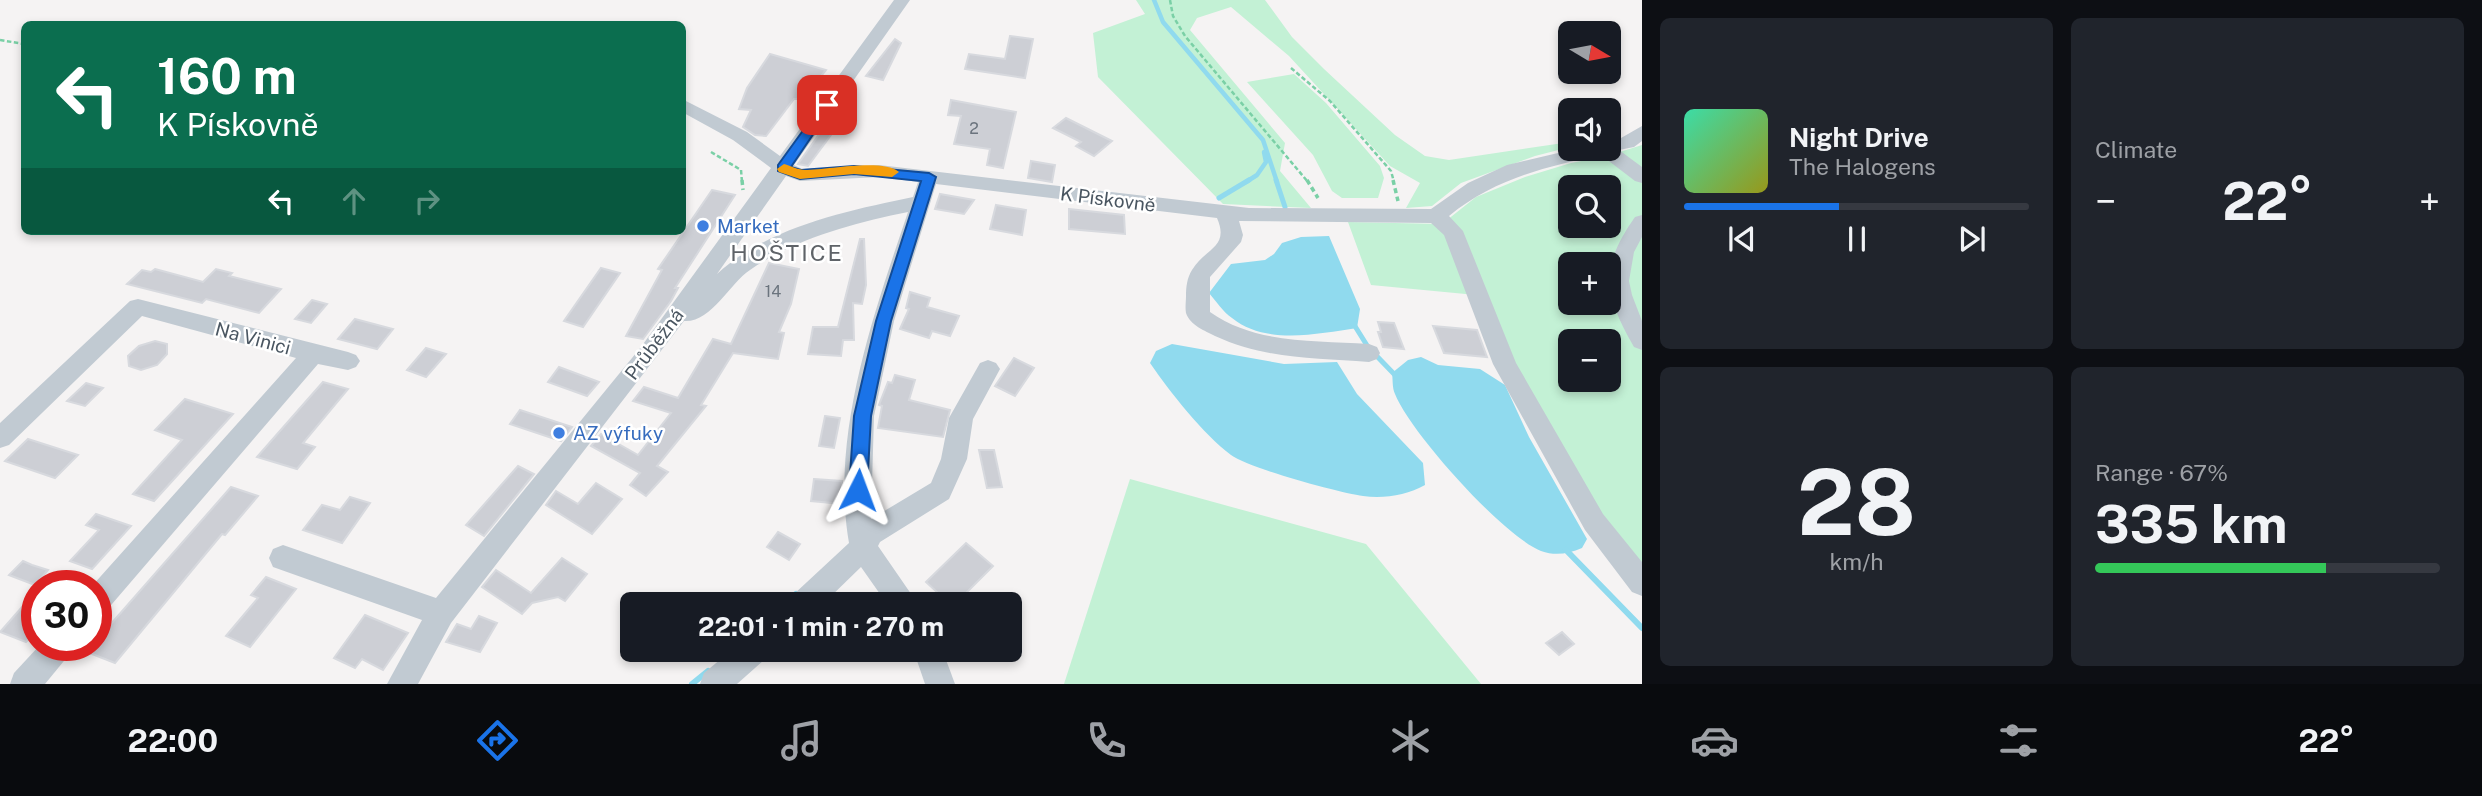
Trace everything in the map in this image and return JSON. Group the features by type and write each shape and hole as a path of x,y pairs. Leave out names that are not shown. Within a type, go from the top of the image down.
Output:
{"street":[{"name":"Průběžná","path":"402,684 441,613 649,353 902,0"},
{"path":"686,106 740,136 783,168"},
{"path":"1621,144 1642,132"},
{"path":"1558,159 1507,170 1480,182 1436,216 1453,231 1499,352 1561,467 1594,522 1642,583"},
{"path":"1621,161 1642,177"},
{"name":"K Pískovně","path":"783,168 800,175 854,170 929,177 1225,213 1329,217 1436,216"},
{"path":"895,592 863,547 857,515 862,416 883,321 929,177"},
{"path":"677,314 696,311 741,265 777,246 865,214 922,202"},
{"path":"1225,213 1233,232 1232,240 1202,272 1197,312 1202,319 1248,343 1278,350 1368,353"},
{"path":"1642,222 1621,253 1618,268 1619,291 1630,322 1642,341"},
{"name":"Na Vinici","path":"0,438 138,307 313,354 112,585"},
{"path":"313,354 348,361"},
{"path":"816,592 863,547 872,534 940,491 954,459 961,418 988,369"},
{"path":"283,558 441,613"},
{"path":"25,684 45,661"},
{"path":"715,684 740,662"},
{"path":"932,662 940,684"}],"path":[{"path":"1170,0 1173,16 1185,36 1308,181 1329,217"},
{"path":"0,40 21,44"},
{"path":"1291,68 1330,102 1391,171 1399,208 1396,216"},
{"path":"711,152 741,170 744,188 739,197"}],"green space":[{"path":"1136,0 1265,0 1292,37 1324,69 1395,135 1425,156 1449,160 1558,144 1558,150 1461,183 1432,206 1406,208 1420,183 1390,166 1289,56 1231,7 1197,18 1190,30 1285,143 1280,171 1311,208 1223,204 1098,77 1093,33 1145,14"},
{"path":"1294,74 1326,103 1380,166 1384,178 1378,198 1342,198 1332,191 1313,155 1247,82"},
{"path":"1642,145 1642,569 1594,510 1476,295 1371,285 1348,222 1442,224 1476,197 1525,177 1571,163 1621,161 1621,152"},
{"path":"1130,479 1366,544 1481,684 1064,684"}],"water":[{"path":"1329,236 1360,309 1357,328 1292,335 1260,332 1229,316 1209,293 1231,264 1265,260 1274,254 1282,243 1301,237"},
{"path":"1172,344 1284,364 1337,362 1357,394 1423,463 1425,485 1395,495 1363,496 1295,479 1231,455 1198,424 1150,363 1156,351"},
{"path":"1421,357 1438,365 1480,369 1505,385 1529,437 1587,539 1582,548 1556,554 1541,551 1524,542 1459,481 1419,432 1393,389 1392,373 1408,360"}],"building":[{"path":"1010,36 1033,39 1025,78 965,69 969,54 1005,59"},
{"path":"895,39 901,43 883,80 866,76"},
{"path":"770,54 826,70 809,91 804,90 794,99 766,136 755,135 743,127 751,110 739,109 747,88"},
{"path":"951,100 1016,112 1003,168 987,165 990,149 954,144 961,116 948,115"},
{"path":"837,109 848,112 808,166 798,164"},
{"path":"1066,118 1112,141 1094,156 1076,146 1081,142 1053,128"},
{"path":"1031,161 1055,165 1052,182 1028,178"},
{"path":"712,190 735,195 675,288 678,288 671,301 643,339 626,336 662,270 658,269 681,235 686,235 686,228"},
{"path":"940,194 974,200 964,214 935,209"},
{"path":"996,205 1026,210 1022,235 990,229"},
{"path":"1069,209 1124,215 1125,234 1069,229"},
{"path":"860,239 864,239 866,285 862,304 853,303 854,340 843,340 841,356 808,354 813,327 838,327"},
{"path":"769,263 799,269 791,304 779,332 784,333 778,359 733,353 701,405 706,406 657,466 668,472 646,496 630,485 640,473 591,446 601,434 638,455 671,413 633,401 644,387 678,398 713,339 731,344"},
{"path":"601,268 620,273 583,327 564,321"},
{"path":"155,269 203,282 216,269 232,273 229,276 281,289 259,313 206,299 202,303 127,284 142,270 151,272"},
{"path":"910,292 930,298 927,307 959,316 950,336 932,331 929,338 900,329 909,309 906,308"},
{"path":"312,300 327,304 311,323 295,319"},
{"path":"355,319 393,329 377,349 338,339"},
{"path":"1378,322 1394,323 1404,349 1383,347"},
{"path":"1433,326 1477,330 1487,357 1444,353"},
{"path":"155,341 167,344 167,354 157,365 141,370 129,366 128,356 139,346"},
{"path":"426,348 446,354 426,377 407,370"},
{"path":"1014,358 1034,368 1015,396 995,386"},
{"path":"559,367 599,382 587,396 548,382"},
{"path":"895,375 915,380 909,400 950,410 943,437 878,428 882,406 879,405 888,382 892,383"},
{"path":"323,382 348,389 303,443 315,447 297,469 257,457"},
{"path":"86,383 103,388 85,406 67,401"},
{"path":"185,399 233,414 154,501 133,494 182,440 155,430"},
{"path":"520,410 572,427 561,441 510,424"},
{"path":"825,416 840,418 834,448 819,446"},
{"path":"28,439 78,455 55,478 5,461"},
{"path":"979,450 994,450 1002,487 987,488"},
{"path":"518,466 534,474 484,536 466,525"},
{"path":"814,479 842,481 842,504 811,501"},
{"path":"596,483 622,499 592,534 546,505 556,491 578,504"},
{"path":"231,487 258,496 225,535 222,534 115,663 110,661 112,623"},
{"path":"350,497 370,503 342,543 303,530 322,505 340,510"},
{"path":"96,514 131,526 92,569 70,561 99,530 86,525"},
{"path":"778,532 800,544 789,560 767,547"},
{"path":"966,543 993,566 967,592 937,592 926,582"},
{"path":"562,558 587,574 565,601 558,597 532,603 522,614 482,587 496,570 531,593"},
{"path":"23,561 48,570 21,570 21,580 9,575"},
{"path":"266,577 296,589 250,647 226,636 258,598 251,595"},
{"path":"21,608 21,640 0,632"},
{"path":"365,615 408,633 383,670 362,659 355,668 334,658"},
{"path":"479,616 497,623 480,652 446,642 457,624 471,629"},
{"path":"1562,632 1574,644 1559,655 1546,643"}],"waterway":[{"path":"1154,0 1163,22 1263,140 1277,182"},
{"path":"1246,182 1257,175 1266,162 1264,152"},
{"path":"1219,198 1249,180"},
{"path":"1276,180 1285,207"},
{"path":"1353,323 1368,347 1395,375"},
{"path":"1566,550 1642,628"},
{"path":"692,684 708,671"}],"slow traffic":[{"path":"784,169 800,175 854,170 892,172"}],"place":[{"name":"Market","path":"703,226"},
{"name":"AZ výfuky","path":"559,433"}],"district":[{"name":"HOŠTICE","path":"787,253"}],"route":[{"path":"827,105 783,168 800,175 854,170 929,177 883,321 862,416 858,490"}]}
